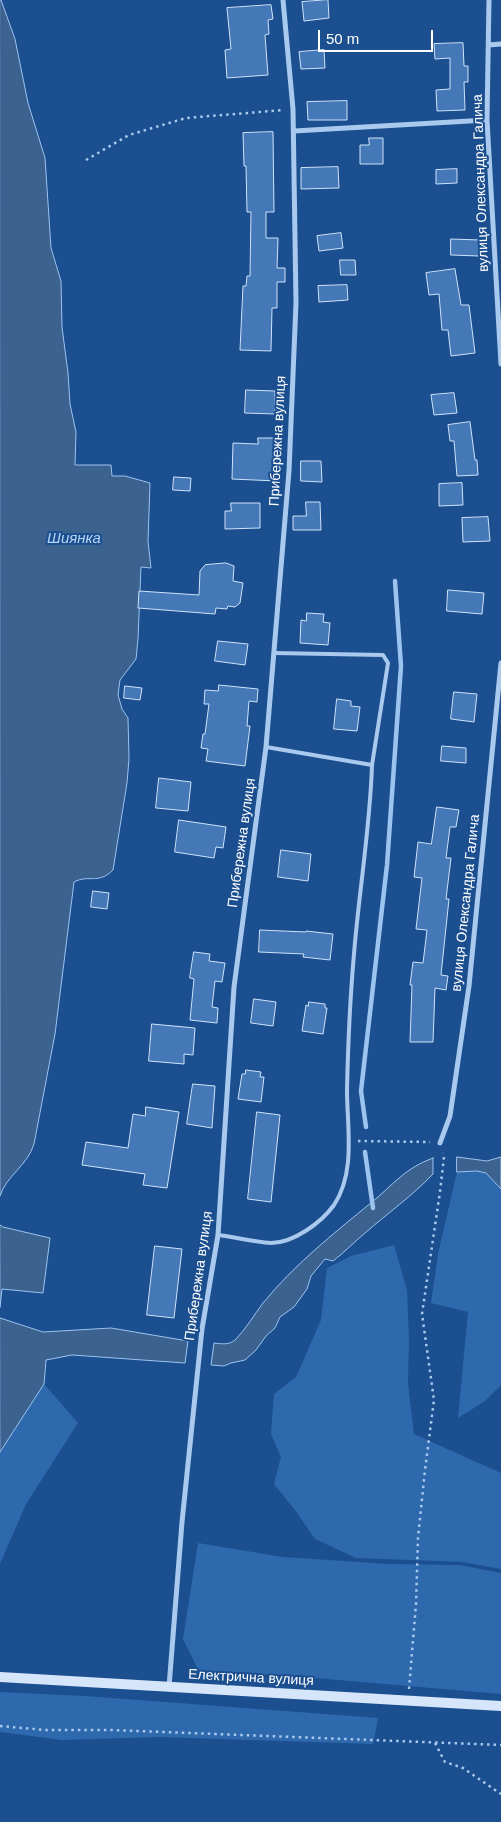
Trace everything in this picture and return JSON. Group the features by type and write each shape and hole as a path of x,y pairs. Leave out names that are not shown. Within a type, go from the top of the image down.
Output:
{"street":[{"name":"Прибережна вулиця","path":"169,1687 182,1522 202,1328 218,1234 234,987 266,747 289,471 296,313 294,131 283,0"},
{"name":"вулиця Олександра Галича","path":"489,0 487,120 501,364"},
{"path":"489,45 501,44"},
{"path":"294,131 487,120"},
{"name":"вулиця Олександра Галича","path":"440,1142 450,1116 469,986 501,663"},
{"name":"Електрична вулиця","path":"0,1677 501,1706"}],"lane":[{"path":"218,1234 272,1243 291,1239 324,1216 334,1205 347,1170 349,1141 347,1090 354,954 365,861 372,765 388,663 383,655 274,653"},
{"path":"266,747 372,765"}],"path":[{"path":"86,160 129,135 186,118 293,109"},
{"path":"349,1141 440,1142 444,1157 422,1314 434,1400 418,1538 416,1604 408,1701"},
{"path":"0,1726 46,1730 122,1731 501,1745"},
{"path":"435,1743 445,1762 463,1768 501,1794"}],"shaded area":[{"path":"477,1171 487,1173 501,1189 501,1385 485,1401 458,1418 468,1312 431,1303 438,1254 457,1172"},
{"path":"394,1245 407,1290 408,1384 414,1434 501,1473 501,1569 462,1562 356,1558 315,1539 274,1484 281,1457 271,1434 274,1394 296,1377 321,1320 327,1268 351,1256"},
{"path":"44,1384 78,1423 26,1504 0,1564 0,1452"},
{"path":"198,1543 283,1557 389,1564 460,1565 501,1573 501,1694 280,1675 199,1671 183,1639"},
{"path":"0,1692 85,1696 378,1718 373,1744 160,1737 62,1740 0,1732"}],"water":[{"name":"Шиянка","path":"0,0 15,39 28,103 45,158 51,248 61,281 62,327 70,404 76,432 75,465 111,465 112,476 125,476 150,483 148,541 151,568 141,567 136,659 120,680 118,695 122,709 128,718 129,759 113,870 103,877 74,882 55,1034 34,1144 27,1158 7,1182 0,1196"},
{"path":"457,1157 487,1161 501,1157 501,1189 486,1173 477,1171 457,1172"},
{"path":"433,1158 433,1174 425,1182 333,1261 325,1259 311,1276 307,1289 294,1307 280,1317 275,1328 266,1336 256,1350 245,1360 224,1366 211,1365 214,1343 233,1342 263,1303 301,1262 400,1177 423,1162"},
{"path":"0,1225 50,1238 43,1293 2,1289 0,1307"},
{"path":"0,1318 43,1332 111,1328 188,1341 185,1363 72,1355 46,1360 44,1384 0,1452"}],"building":[{"path":"328,0 329,18 304,21 302,2"},
{"path":"271,5 273,19 268,20 269,34 265,35 268,75 227,78 225,50 231,49 227,8"},
{"path":"463,43 464,66 468,66 468,82 464,82 465,110 437,111 436,90 450,89 450,58 435,59 434,44"},
{"path":"324,50 325,68 301,69 299,52"},
{"path":"347,101 347,120 308,120 307,102"},
{"path":"273,132 274,212 266,212 266,238 278,238 277,268 285,268 285,282 277,282 277,308 272,308 271,351 240,350 243,286 246,286 247,276 250,276 251,212 247,212 243,133"},
{"path":"369,138 383,138 383,164 360,164 360,145 369,145"},
{"path":"338,167 339,188 301,189 301,168"},
{"path":"457,169 457,183 436,184 436,170"},
{"path":"341,233 343,248 319,251 317,236"},
{"path":"451,239 480,240 479,256 451,255"},
{"path":"340,260 355,260 356,275 341,275"},
{"path":"455,269 461,305 469,305 475,353 451,356 448,330 442,330 439,294 429,295 426,273"},
{"path":"347,285 348,300 319,302 318,286"},
{"path":"246,390 275,391 275,414 245,413"},
{"path":"454,393 457,413 434,415 431,395"},
{"path":"470,422 478,475 457,476 454,441 450,441 448,425"},
{"path":"258,438 278,438 277,481 232,479 233,443 258,444"},
{"path":"301,461 321,461 322,482 301,481"},
{"path":"174,477 191,478 190,491 173,490"},
{"path":"462,483 463,505 439,506 439,484"},
{"path":"306,502 320,502 321,530 293,530 293,516 306,516"},
{"path":"231,503 260,503 260,528 225,529 225,511 231,511"},
{"path":"488,517 490,541 463,542 462,518"},
{"path":"226,563 234,566 233,581 243,583 240,603 235,607 228,606 227,609 216,608 215,614 138,608 139,591 199,595 200,571 205,565"},
{"path":"448,590 484,593 482,614 447,611"},
{"path":"307,613 324,614 323,622 330,623 328,645 300,643 301,620 306,621"},
{"path":"218,641 248,644 245,665 215,661"},
{"path":"219,685 258,689 257,702 249,701 247,726 250,726 245,766 206,761 208,749 201,748 209,704 204,704 205,690 218,691"},
{"path":"125,686 142,688 140,700 124,698"},
{"path":"454,692 477,694 474,722 451,719"},
{"path":"337,699 351,701 351,706 360,707 357,731 334,729"},
{"path":"442,746 466,748 466,763 441,761"},
{"path":"159,778 191,782 188,811 156,808"},
{"path":"437,807 459,810 456,827 450,827 446,858 451,858 441,975 448,976 446,990 435,988 433,1042 410,1042 412,985 410,985 413,962 423,963 427,930 416,929 422,878 414,877 418,842 431,844"},
{"path":"179,820 226,827 223,848 216,847 214,858 175,852"},
{"path":"281,850 311,854 308,881 278,877"},
{"path":"93,891 109,893 107,909 91,907"},
{"path":"260,930 306,931 333,934 330,960 303,957 304,954 259,952"},
{"path":"194,952 210,954 209,961 225,963 222,982 215,981 212,1007 218,1008 217,1023 190,1020 194,979 190,978"},
{"path":"254,999 276,1002 273,1026 251,1023"},
{"path":"309,1002 325,1004 325,1008 327,1008 323,1034 302,1031 306,1005 308,1006"},
{"path":"152,1024 195,1028 193,1055 184,1054 184,1064 149,1061"},
{"path":"246,1070 261,1072 260,1077 264,1077 261,1102 238,1099 242,1074 245,1074"},
{"path":"193,1084 215,1086 212,1128 187,1124"},
{"path":"146,1107 179,1112 167,1188 143,1185 145,1174 82,1165 86,1142 128,1148 133,1114 145,1116"},
{"path":"257,1112 280,1115 271,1202 248,1199"},
{"path":"155,1246 182,1249 174,1318 147,1315"}],"waterway":[{"path":"366,1127 361,1091 387,865 401,666 395,581"},
{"path":"365,1152 373,1208"}]}
